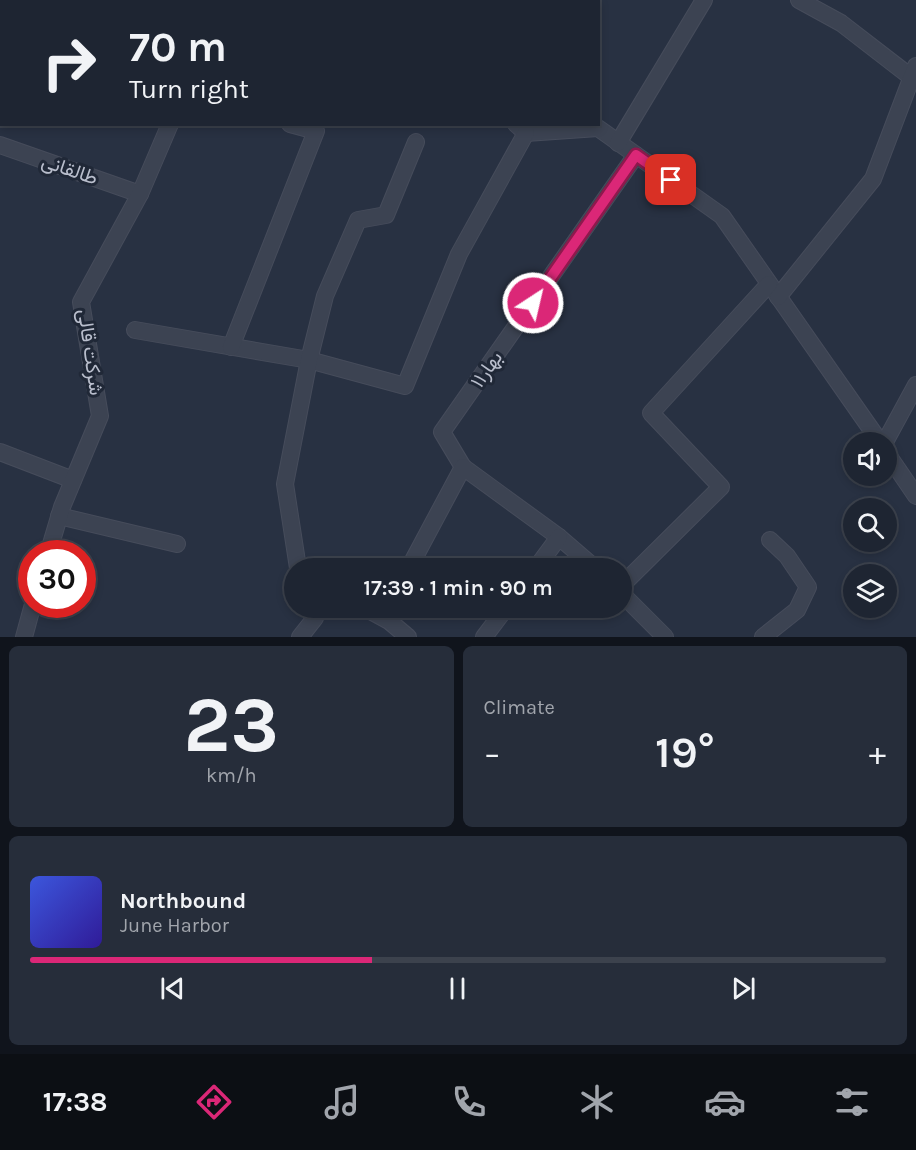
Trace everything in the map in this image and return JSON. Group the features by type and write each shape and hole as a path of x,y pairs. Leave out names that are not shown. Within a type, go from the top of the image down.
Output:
{"street":[{"path":"618,143 704,0"},
{"path":"632,575 722,487 651,412 774,290 873,179 914,75 841,23 799,0"},
{"name":"شرکت قالی","path":"52,540 59,516 100,416 81,302 140,194 169,126"},
{"path":"231,347 318,128"},
{"path":"135,330 309,360 405,386 459,254 521,129 598,128 723,216 873,432"},
{"path":"296,558 285,484 309,360 325,296 358,219 386,215 416,142"},
{"name":"طالقانی","path":"0,145 140,194"},
{"name":"بهار۱۱","path":"463,467 442,432 636,155"},
{"path":"890,432 916,385"},
{"path":"0,452 73,480"},
{"path":"414,558 463,467 560,537 584,558"},
{"path":"897,468 916,496"},
{"path":"59,516 177,544"},
{"path":"544,558 560,537"},
{"path":"763,637 797,610 808,587 787,556 770,540"},
{"path":"632,604 665,637"},
{"path":"24,637 29,618"},
{"path":"300,637 315,618"},
{"path":"391,618 408,637"},
{"path":"484,637 499,618"}],"route":[{"path":"533,303 636,155 671,180"}]}
